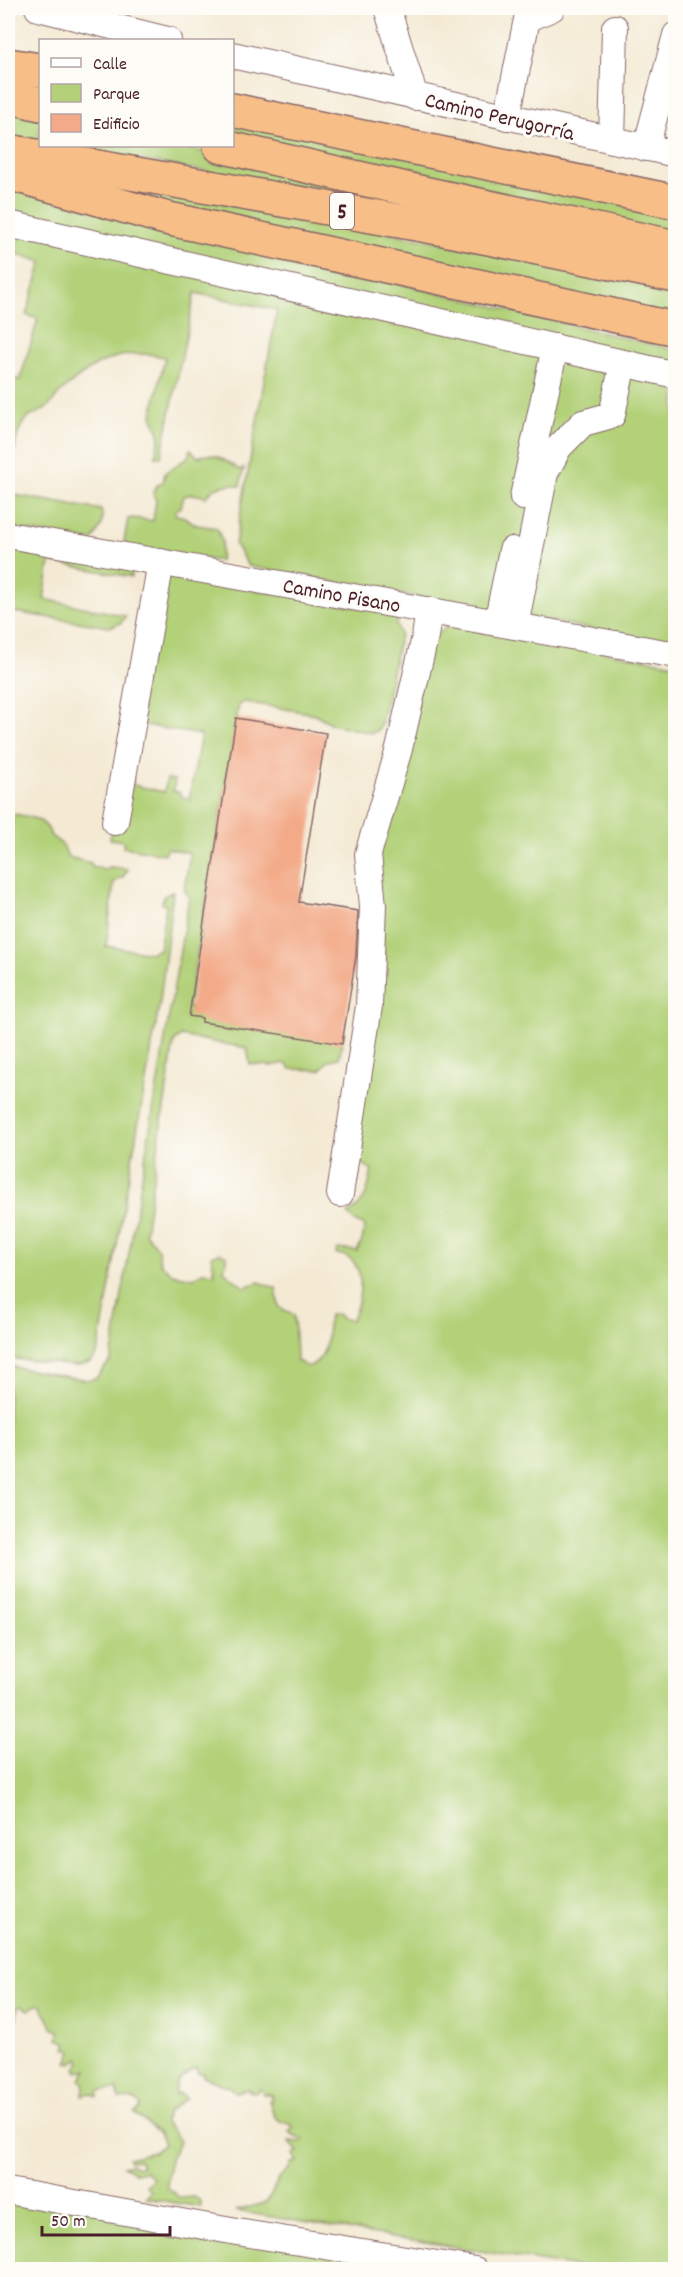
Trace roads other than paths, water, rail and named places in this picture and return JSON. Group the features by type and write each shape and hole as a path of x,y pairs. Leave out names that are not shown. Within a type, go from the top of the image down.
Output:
{"highway":[{"path":"8,65 39,70"},
{"path":"8,96 39,104"},
{"path":"234,110 675,202"},
{"name":"5","path":"224,147 675,247"},
{"name":"5","path":"8,151 433,227 675,276"},
{"path":"8,172 165,218 675,329"}],"street":[{"path":"38,8 164,39"},
{"name":"Camino Perugorría","path":"387,8 415,97 675,154"},
{"path":"507,117 527,19 552,8"},
{"path":"612,140 615,28"},
{"path":"646,148 675,34"},
{"path":"234,55 415,97"},
{"path":"8,224 675,375"},
{"path":"506,624 555,347"},
{"path":"506,624 545,473 559,447 583,423 612,415 623,363"},
{"name":"Camino Pisano","path":"8,535 675,655"},
{"path":"115,822 161,562"},
{"path":"340,1194 369,1006 373,906 368,854 399,749 429,610"},
{"path":"8,2191 237,2232 475,2270"}]}
